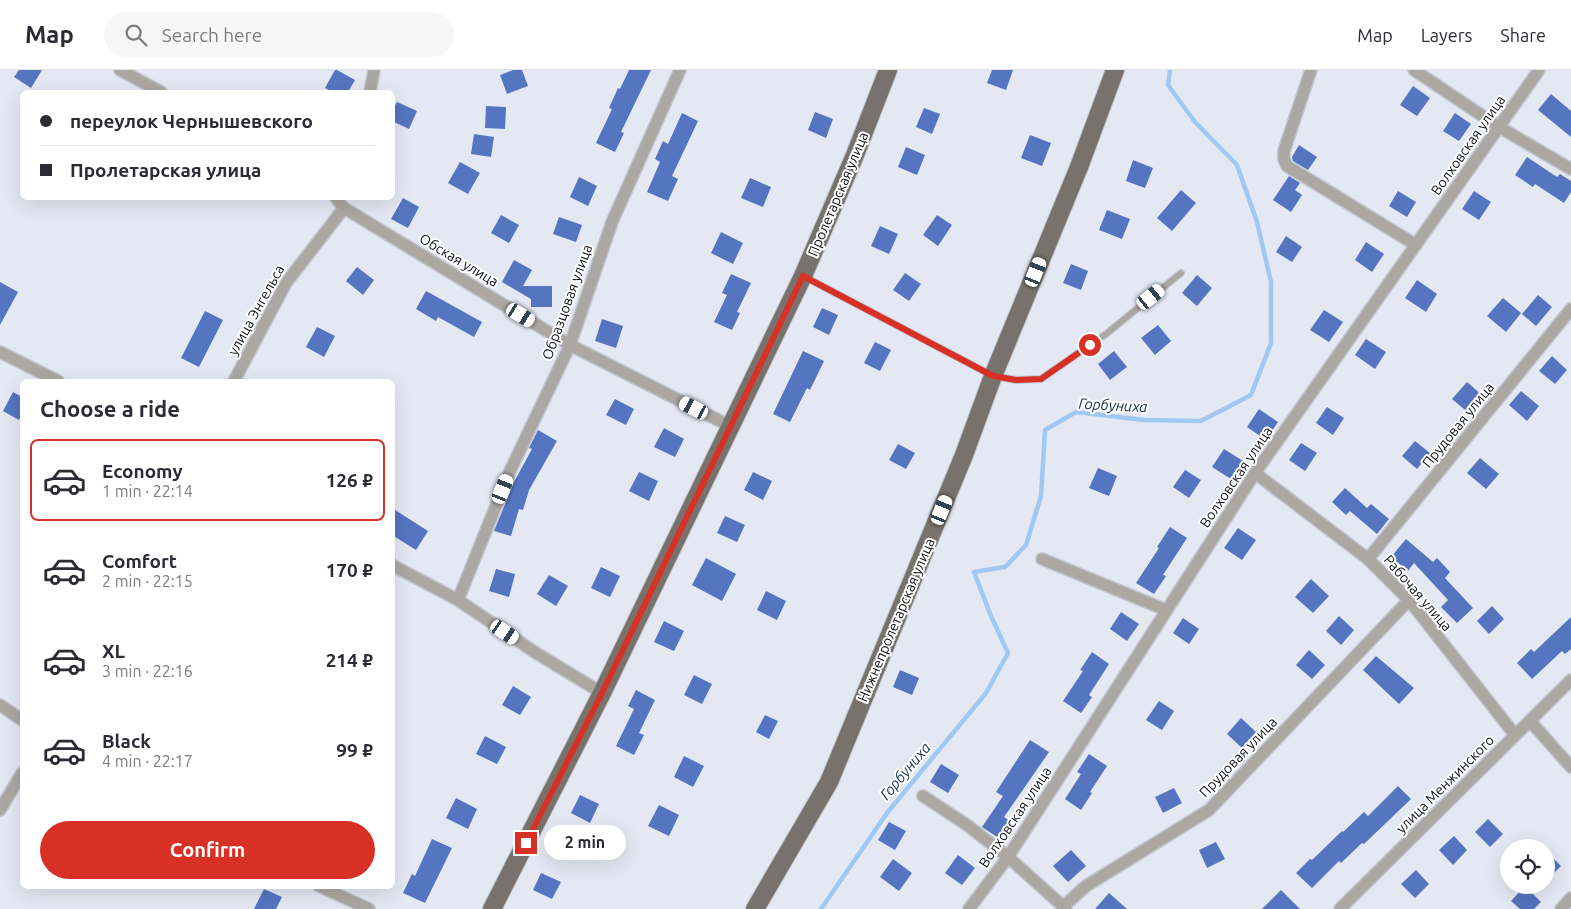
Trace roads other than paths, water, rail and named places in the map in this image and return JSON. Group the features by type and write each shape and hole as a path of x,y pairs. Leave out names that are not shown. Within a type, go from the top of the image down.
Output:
{"main road":[{"name":"Пролетарская улица","path":"492,909 602,693 803,276 855,155 888,70"},
{"name":"Нижнепролетарская улица","path":"755,909 829,782 964,455 993,376 1079,167 1115,70"}],"street":[{"path":"120,70 157,90"},
{"path":"370,90 374,70"},
{"name":"Образцовая улица","path":"458,600 510,471 570,344 612,222 680,70"},
{"path":"1312,70 1284,151 1284,159 1287,166 1416,244"},
{"path":"1414,70 1499,127 1571,169"},
{"name":"Волховская улица","path":"970,909 1008,857 1255,473 1539,70"},
{"name":"Обская улица","path":"338,200 344,208 570,344 730,426"},
{"name":"улица Энгельса","path":"235,379 286,282 344,208"},
{"name":"Прудовая улица","path":"1368,559 1571,309"},
{"path":"0,352 54,379"},
{"name":"Рабочая улица","path":"1255,473 1368,559 1409,600 1515,735"},
{"path":"1042,559 1166,610"},
{"path":"395,567 458,600 536,654 602,693"},
{"name":"Прудовая улица","path":"1065,908 1086,886 1209,810 1409,600"},
{"name":"улица Менжинского","path":"1340,909 1571,680"},
{"path":"0,705 20,719"},
{"path":"1530,721 1571,767"},
{"path":"0,810 20,776"},
{"path":"923,796 967,825 1008,857 1065,908"},
{"path":"326,889 369,909"},
{"path":"1561,909 1571,898"}],"lane":[{"path":"803,276 993,376 1016,380 1041,379 1106,334 1180,273"}],"waterway":[{"name":"Горбуниха","path":"821,909 887,813 986,693 1008,653 974,572 1005,567 1026,545 1041,496 1045,430 1076,412 1144,420 1201,421 1251,395 1271,343 1271,282 1257,222 1237,165 1195,122 1168,85 1170,70"}]}
